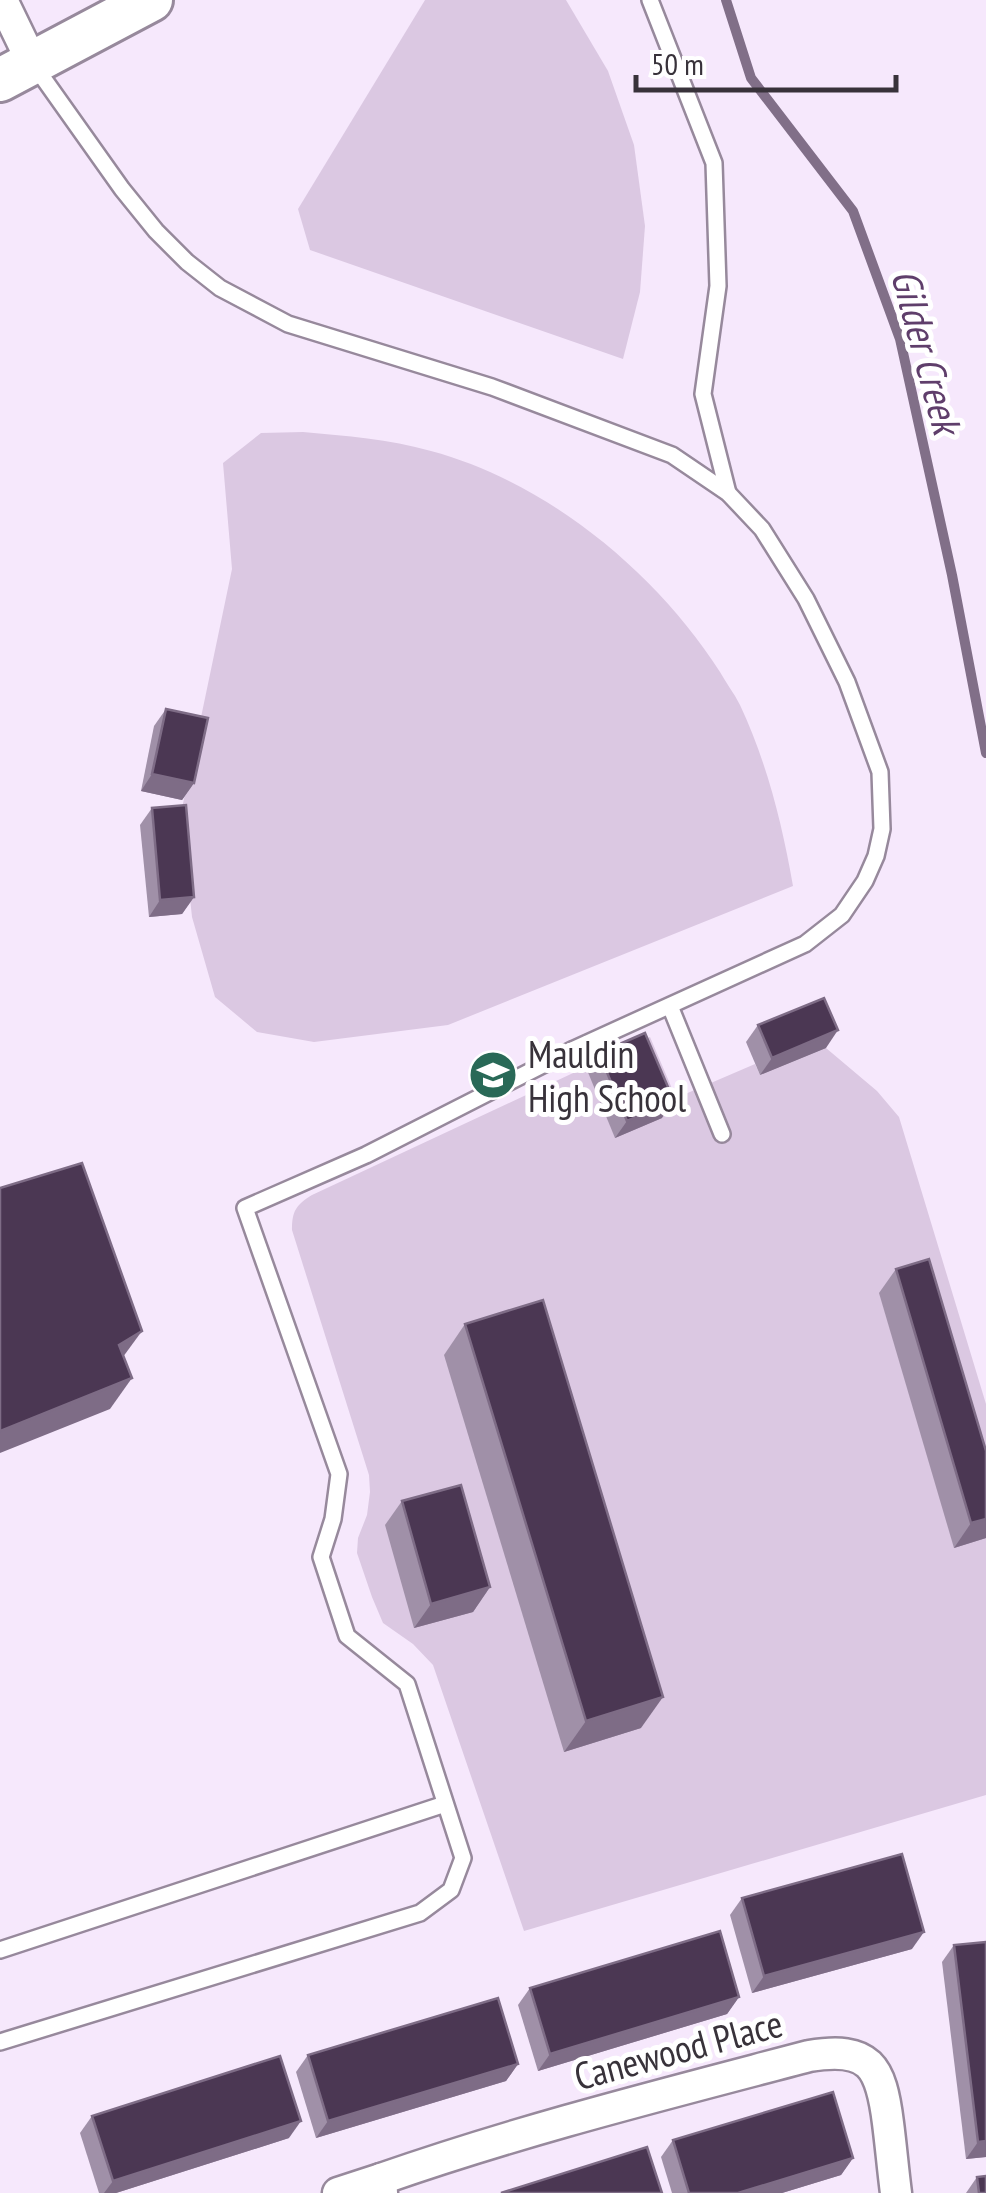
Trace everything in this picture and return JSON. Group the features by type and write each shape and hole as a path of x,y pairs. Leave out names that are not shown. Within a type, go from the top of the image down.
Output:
{"street":[{"path":"2,0 16,71 151,0"},
{"name":"Canewood Place","path":"338,2193 381,2186 433,2161 588,2114 836,2052 858,2057 869,2065 884,2090 896,2193"}],"lane":[{"path":"650,0 714,163 718,286 703,394 728,493"},
{"path":"0,2042 420,1913 451,1890 463,1858 407,1684 347,1636 321,1557 333,1519 340,1474 245,1208 366,1155 574,1049 805,944 842,915 865,882 882,829 880,772 847,682 806,599 762,529 728,493 672,455 492,387 288,324 220,288 156,231 16,71"},
{"path":"670,1006 722,1134"},
{"path":"0,1950 445,1804"}],"shaded area":[{"path":"425,0 566,0 608,71 634,145 645,226 640,292 623,359 310,250 298,209"},
{"path":"303,432 399,444 474,465 557,508 631,566 694,635 740,705 772,794 793,886 448,1025 314,1042 257,1032 215,997 192,917 181,813 232,569 223,463 261,433"},
{"path":"650,1037 676,1098 755,1064 760,1075 826,1048 877,1091 899,1117 986,1404 986,1795 524,1931 433,1665 413,1644 383,1623 357,1553 367,1515 369,1475 292,1230 293,1218 299,1205 312,1195"}],"building":[{"path":"166,709 208,718 194,783 152,774"},
{"path":"186,805 194,897 160,900 152,808"},
{"path":"824,998 838,1030 772,1058 758,1025"},
{"path":"645,1033 674,1101 627,1121 599,1053"},
{"path":"82,1163 142,1331 119,1345 132,1378 0,1431 0,1188"},
{"path":"929,1259 986,1451 986,1519 971,1523 896,1269"},
{"path":"543,1300 663,1697 586,1721 465,1324"},
{"path":"461,1485 490,1587 431,1604 402,1501"},
{"path":"902,1854 924,1932 764,1976 742,1898"},
{"path":"720,1931 739,1997 550,2054 530,1988"},
{"path":"986,1942 986,2141 978,2142 954,1945"},
{"path":"498,1998 518,2064 328,2121 308,2055"},
{"path":"280,2056 301,2121 113,2181 92,2116"},
{"path":"833,2092 853,2158 738,2193 689,2193 673,2140"},
{"path":"647,2147 662,2193 501,2193"},
{"path":"986,2176 986,2193 979,2193 977,2177"}],"waterway":[{"name":"Gilder Creek","path":"726,0 751,78 853,211 900,339 986,753"}],"place":[{"name":"Mauldin High School","path":"493,1075"}]}
